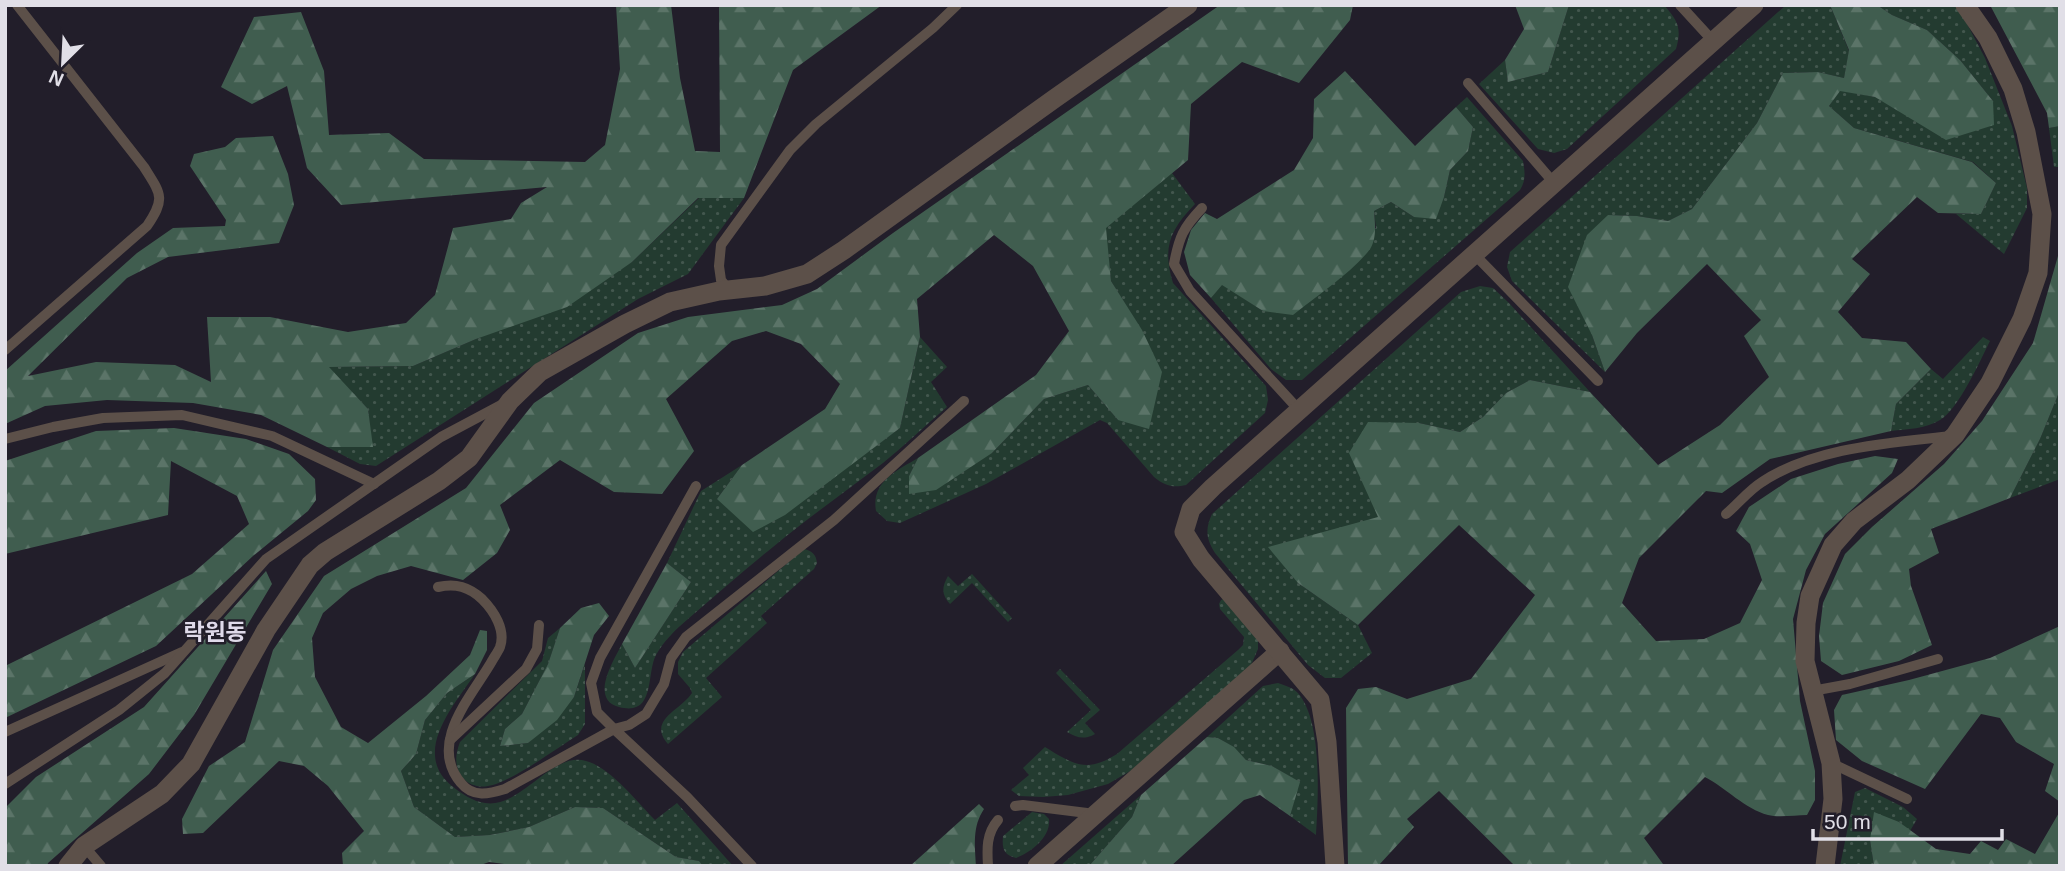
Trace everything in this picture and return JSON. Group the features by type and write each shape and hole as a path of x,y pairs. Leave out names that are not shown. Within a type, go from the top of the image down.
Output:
{"street":[{"path":"68,866 84,846 162,794 191,764 266,630 310,565 325,552 439,481 469,458 510,401 540,372 670,302 728,290 765,286 807,274 1188,5"},
{"path":"1335,866 1327,742 1320,700 1200,559 1184,532 1191,509 1754,5"},
{"path":"1825,866 1833,799 1831,763 1805,661 1810,596 1833,545 1854,521 1908,480 1955,435 1990,383 2022,319 2038,273 2042,214 2026,132 2013,89 1988,37 1965,5"},
{"path":"1037,866 1280,651"}],"lane":[{"path":"5,350 147,226 159,209 159,191 144,167 17,5"},
{"path":"728,290 721,280 721,245 790,150 816,124 957,5"},
{"path":"1680,5 1713,41"},
{"path":"1468,83 1554,183"},
{"path":"1202,208 1188,222 1178,240 1174,264 1190,291 1299,410"},
{"path":"1474,254 1598,381"},
{"path":"5,784 118,710 166,673 266,559 441,437 510,401"},
{"path":"438,587 452,584 473,591 491,608 500,626 501,646 455,720 450,740 449,761 461,783 486,795 505,789 614,729 629,725 646,713 664,684 671,658 686,637 834,520 964,401"},
{"path":"5,439 53,426 103,418 182,415 272,436 374,484"},
{"path":"1726,514 1760,482 1790,467 1846,450 1955,435"},
{"path":"695,486 600,658 591,683 597,712 687,797 752,866"},
{"path":"450,740 526,669 537,649 540,625"},
{"path":"5,732 186,651"},
{"path":"1812,691 1850,684 1938,659"},
{"path":"1831,763 1907,799"},
{"path":"1015,806 1096,814"},
{"path":"988,866 987,844 992,827 998,820"},
{"path":"84,846 101,866"}],"green space":[{"path":"616,5 671,5 680,78 695,151 720,152 719,5 882,5 793,70 744,198 698,198 632,262 567,307 476,339 413,366 329,367 368,409 373,447 327,447 261,415 193,403 107,400 45,406 5,424 5,371 137,253 173,228 225,226 226,220 190,166 194,154 225,147 236,138 273,136 288,174 294,205 279,243 168,257 127,278 28,376 96,362 175,365 211,382 207,317 270,317 348,332 406,323 435,295 453,228 511,219 521,203 547,187 341,205 307,168 287,86 252,104 221,87 254,17 301,12 324,71 329,135 389,133 424,159 585,162 605,145 620,69"},
{"path":"1220,5 1353,5 1350,20 1299,83 1242,62 1191,104 1188,160 1106,228 1111,281 1142,330 1162,372 1149,429 1118,420 1088,385 1044,399 992,453 936,490 909,494 909,476 918,458 1036,375 1069,331 1033,266 994,235 917,299 920,337 900,428 785,515 753,532 717,499 742,465 825,409 840,384 801,344 766,331 732,341 666,399 694,451 662,494 614,492 560,460 500,505 510,530 497,553 463,580 411,566 377,576 351,589 323,613 312,638 315,677 341,727 368,743 426,696 470,655 480,630 487,631 487,650 475,674 447,693 425,720 416,754 401,771 414,807 455,837 490,835 529,827 575,807 603,808 676,857 699,861 703,866 520,866 489,862 478,866 343,866 342,853 364,831 328,786 304,766 279,761 203,833 183,834 182,819 209,766 245,742 273,650 324,576 466,488 534,403 638,333 688,317 782,305 817,289"},
{"path":"1515,5 1569,5 1548,72 1508,82 1505,60 1524,29"},
{"path":"1569,5 1664,5 1676,20 1679,36 1676,49 1567,149 1554,153 1538,149 1479,84 1505,60 1508,82 1548,72"},
{"path":"1786,5 1830,5 1849,51 1844,78 1818,72 1783,73 1757,123 1692,209 1668,221 1608,215 1592,335 1605,372 1512,281 1507,267 1510,252"},
{"path":"1830,5 1877,5 1892,15 1927,30 1960,60 1993,101 1994,125 1946,140 1875,97 1840,91 1829,106 1854,128 1972,162 1996,183 1981,214 1938,213 1917,197 1852,259 1870,274 1838,312 1862,338 1906,342 1931,369 1896,404 1891,431 1770,459 1722,493 1706,491 1639,558 1622,603 1656,641 1704,639 1740,623 1762,580 1750,544 1736,531 1749,507 1791,479 1875,456 1898,459 1892,473 1825,534 1806,570 1793,619 1800,701 1815,771 1815,800 1807,815 1768,815 1743,803 1705,777 1644,838 1662,866 1515,866 1439,791 1407,819 1414,827 1378,866 1348,866 1346,708 1358,689 1376,687 1407,699 1471,679 1535,595 1459,525 1358,625 1298,583 1268,547 1378,517 1349,453 1368,422 1419,423 1460,432 1483,417 1506,393 1530,380 1590,392 1658,465 1720,425 1769,377 1744,336 1761,320 1707,264 1637,333 1605,372 1592,335 1568,287 1587,235 1608,215 1668,221 1692,209 1757,123 1783,73 1818,72 1844,78 1849,50"},
{"path":"1877,5 1957,5 1985,58 2012,126 2027,188 2027,208 2004,254 1956,214 1981,214 1996,183 1973,162 1854,128 1829,106 1840,90 1875,97 1993,101 1960,60 1927,30 1892,15"},
{"path":"1990,5 2060,5 2060,126 2049,128 2047,113"},
{"path":"1345,71 1415,146 1456,107 1473,127 1468,151 1450,170 1436,219 1414,217 1391,202 1374,211 1375,235 1370,249 1345,275 1293,315 1263,311 1222,285 1211,298 1190,275 1184,252 1191,230 1205,213 1217,219 1294,170 1313,138 1314,99"},
{"path":"1467,97 1523,161 1524,176 1520,190 1302,380 1286,380 1271,369 1211,298 1222,284 1263,311 1376,228 1374,211 1391,202 1414,217 1444,197 1450,170 1468,151 1473,127 1456,107"},
{"path":"2060,126 2060,167 2054,167 2049,128"},
{"path":"1172,173 1195,204 1179,222 1170,240 1168,259 1173,283 1266,386 1268,400 1265,413 1186,485 1169,485 1154,477 1107,423 1100,420 986,484 900,523 887,521 876,511 875,501 877,492 887,478 918,458 909,476 992,453 1044,399 1088,385 1118,420 1141,330 1111,281 1105,228"},
{"path":"699,198 744,198 688,274 638,299 376,466 360,464 327,447 372,447 368,409 328,367 413,366 476,339 632,262"},
{"path":"2060,249 2060,390 2040,439 2010,498 1931,529 1939,553 1909,569 1911,586 1932,645 1899,661 1842,675 1821,661 1819,636 1823,603 1845,554 1944,464 1982,421 2033,343"},
{"path":"1480,286 1493,288 1509,303 1590,392 1530,380 1506,393 1483,417 1460,432 1419,423 1378,518 1298,583 1358,625 1372,653 1341,678 1325,678 1308,665 1215,553 1208,534 1210,519 1212,514 1461,292"},
{"path":"920,337 947,367 931,382 947,407 883,463 786,536 679,627 656,655 648,692 639,706 619,707 610,703 606,696 606,678 622,644 635,668 691,582 667,563 701,491 742,465 717,499 851,464 900,428"},
{"path":"1983,337 1990,341 1968,384 1947,415 1928,425 1891,431 1896,404 1931,369 1943,379"},
{"path":"2060,390 2060,479 2010,498 2040,439"},
{"path":"174,428 246,439 289,454 315,479 316,500 308,511 253,556 156,646 5,718 5,666 192,574 249,524 237,496 171,461 168,515 5,554 5,461 96,431"},
{"path":"804,549 816,557 814,569 761,616 767,623 706,678 722,697 668,744 661,728 663,722 692,693 678,674 678,662 683,652"},
{"path":"667,563 691,582 635,668 622,644"},
{"path":"266,571 272,584 194,715 149,774 47,866 5,866 5,808 36,777 144,707"},
{"path":"972,574 1012,618 1008,622 972,583 950,604 947,600 943,590 948,576 958,586"},
{"path":"1226,598 1258,640 1258,649 1251,665 1132,770 1108,784 1068,795 1043,797 1019,796 1011,790 1029,775 1023,768 1045,747 1073,762 1089,765 1117,754 1238,650 1243,645 1244,637 1220,609 1221,600"},
{"path":"599,603 609,616 594,635 574,697 557,720 528,743 500,746 505,729 522,714 548,664 560,628 581,608"},
{"path":"2060,626 2060,802 2045,791 2054,764 2016,742 2000,718 1981,714 1925,789 1862,761 1836,740 1834,710 1842,695 1990,658"},
{"path":"560,628 548,664 522,714 505,729 500,746 528,743 574,697 585,664 585,724 578,735 508,779 485,787 468,782 460,774 457,765 456,756 460,742 542,661 548,638"},
{"path":"1060,669 1100,710 1085,723 1095,734 1081,737 1067,732 1091,710 1056,673"},
{"path":"475,674 448,714 436,744 435,759 440,773 456,789 476,801 498,803 524,790 561,764 573,760 586,761 605,770 655,820 677,803 733,866 703,866 699,861 676,857 603,808 575,807 529,827 490,835 455,837 414,807 401,771 416,754 425,720 447,693"},
{"path":"1278,683 1298,693 1312,722 1317,761 1316,835 1290,816 1299,782 1272,766 1246,760 1233,747 1218,738 1207,737 1263,686"},
{"path":"1207,737 1218,738 1234,747 1246,760 1272,766 1300,782 1290,816 1260,795 1244,800 1171,866 1089,866 1132,817 1141,795"},
{"path":"1865,788 1903,807 1917,819 1910,831 1899,822 1870,840 1874,866 1840,866 1855,792"},
{"path":"1141,795 1132,817 1089,866 1060,866"},
{"path":"979,804 984,809 976,829 976,866 910,866"},
{"path":"2060,811 2060,866 1874,866 1870,840 1874,812 1899,822 1936,849 1970,854 1981,841 1998,850 2006,839 2035,854"},
{"path":"1032,812 1044,814 1049,819 1047,832 1028,852 1016,858 1008,855 1004,850 1003,836"}],"district":[{"name":"락원동","path":"215,632"}]}
